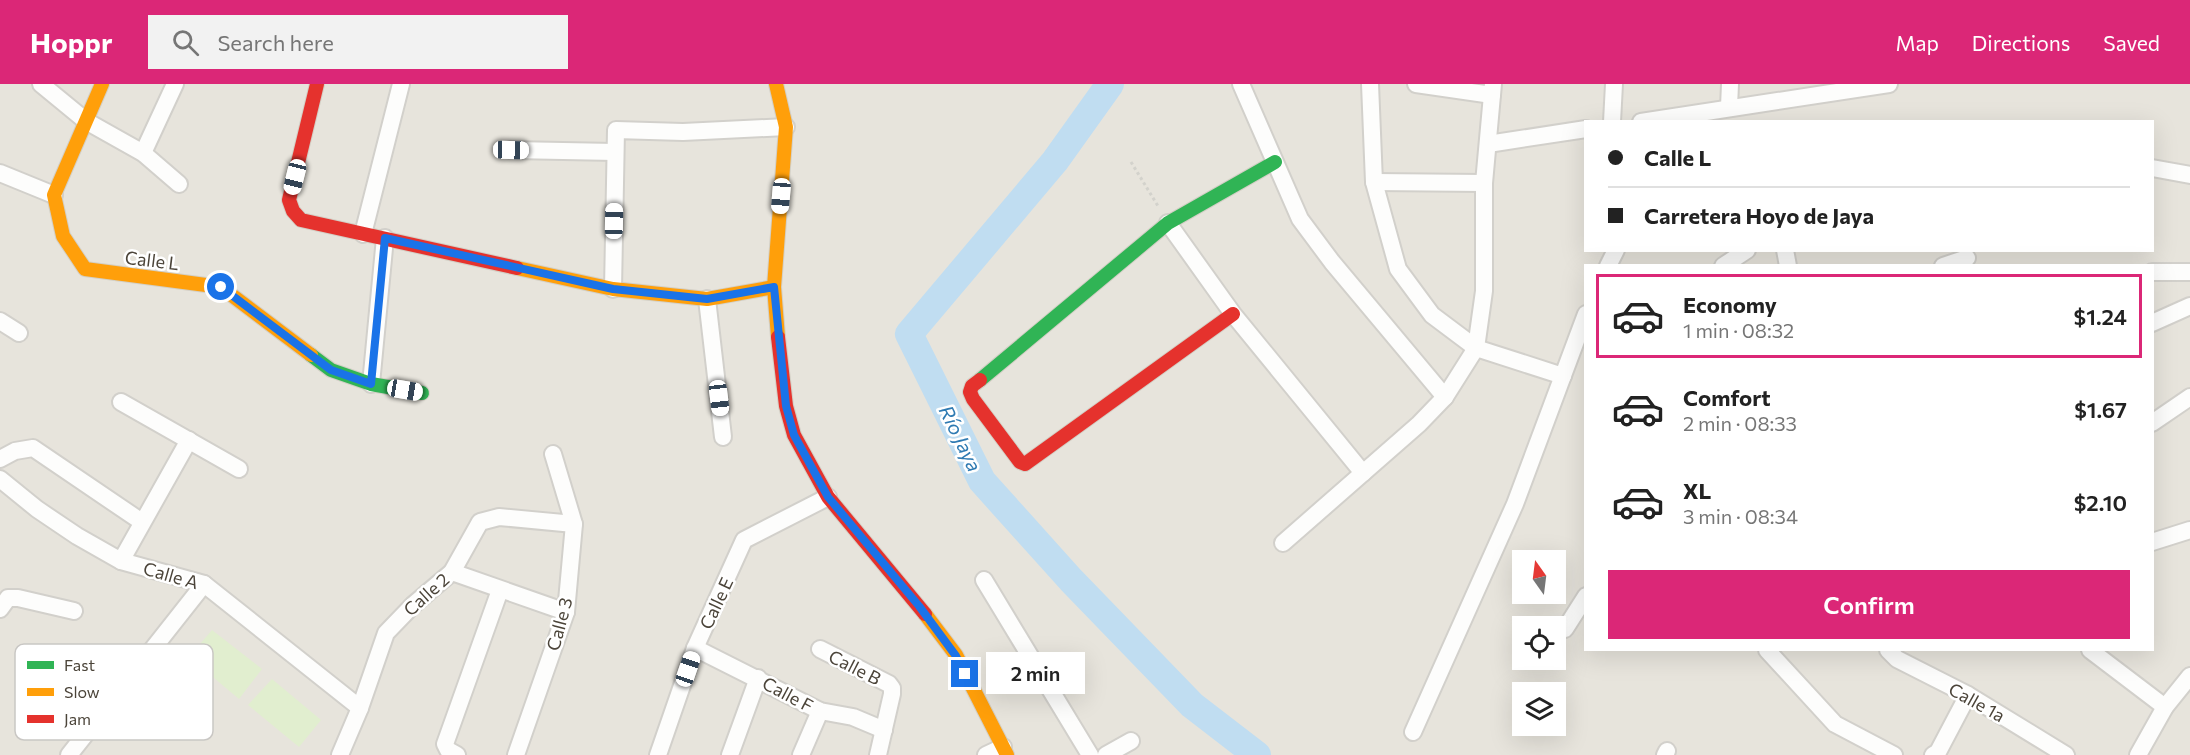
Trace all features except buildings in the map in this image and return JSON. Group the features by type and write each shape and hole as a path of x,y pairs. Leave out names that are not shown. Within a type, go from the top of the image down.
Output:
{"street":[{"path":"41,84 86,121 143,153 179,184"},
{"path":"0,173 54,195 102,84"},
{"path":"143,153 175,84"},
{"path":"317,84 289,200 293,211 301,220 613,289 707,299 774,287"},
{"path":"363,234 401,84"},
{"path":"776,84 786,127 774,287 786,406 794,435 828,497 919,606 956,656 1005,751 986,755"},
{"path":"1241,84 1300,219 1332,262 1445,397"},
{"path":"1370,84 1374,182 1398,269 1432,315 1476,348 1563,376"},
{"path":"1283,543 1419,424 1445,397 1476,348 1484,291 1484,183 1492,90 1416,84"},
{"path":"1611,120 1614,84"},
{"path":"1729,107 1730,84"},
{"path":"1676,119 1729,107 1841,88 1889,84"},
{"path":"613,289 615,132 620,129 683,132 786,127"},
{"path":"1488,144 1584,129"},
{"path":"511,150 615,152"},
{"path":"1233,314 1028,464 1020,462 970,392 972,386 1168,223 1275,162"},
{"path":"2154,168 2190,175"},
{"path":"1374,182 1484,183"},
{"name":"Calle L","path":"54,195 63,236 85,269 221,287 331,370 371,384 422,393"},
{"path":"1168,223 1233,314 1363,473"},
{"path":"371,384 385,238"},
{"path":"1726,264 1744,252"},
{"path":"1949,264 1968,258"},
{"path":"2154,272 2190,272"},
{"path":"707,299 723,437"},
{"path":"2154,322 2190,306"},
{"path":"1413,732 1515,504 1584,319"},
{"path":"0,321 19,333"},
{"path":"2154,422 2190,397"},
{"path":"121,402 239,469"},
{"path":"121,561 189,440"},
{"path":"0,459 15,451 33,448 142,522"},
{"name":"Calle 3","path":"516,755 566,612 574,524 553,454"},
{"name":"Calle A","path":"0,479 37,509 121,561 204,584 360,708"},
{"name":"Calle E","path":"658,755 695,648 744,540 828,497"},
{"name":"Calle 2","path":"340,755 360,708 386,633 413,605 452,572 480,522 499,517 574,524"},
{"path":"2154,541 2190,530"},
{"path":"452,572 566,612"},
{"path":"984,580 1090,755"},
{"path":"157,644 204,584"},
{"path":"457,755 448,750 445,744 500,590"},
{"path":"0,609 8,598 18,598 74,611"},
{"path":"1566,627 1584,599"},
{"name":"Calle F","path":"695,648 820,711 853,717 884,730"},
{"name":"Calle B","path":"819,649 889,684 892,688 878,755"},
{"path":"1768,651 1835,724 1894,755"},
{"name":"Calle 1a","path":"1889,651 1897,659 1968,695 2066,755"},
{"path":"2091,651 2165,707"},
{"path":"2138,755 2165,707 2190,676"},
{"path":"730,755 758,678"},
{"path":"1933,755 1938,752 1968,695"},
{"path":"801,755 820,711"},
{"path":"69,755 81,740"},
{"path":"1106,755 1131,741"}],"path":[{"path":"1131,162 1168,223"}],"shaded area":[{"path":"0,84 2190,84 2190,755 0,755"}],"green space":[{"path":"212,630 262,669 239,699 213,677 213,644 200,644"},
{"path":"272,679 321,720 299,747 248,705"}],"waterway":[{"name":"Río Jaya","path":"1110,84 1055,161 909,334 982,481 1071,580 1192,705 1257,755"}],"traffic: fast":[{"path":"980,380 1168,223 1275,162"},
{"path":"311,355 331,370 371,384 422,393"}],"traffic: slow":[{"path":"102,84 54,195 63,236 85,269 221,287 311,355"},
{"path":"776,84 786,127 774,287 778,337"},
{"path":"517,268 613,289 707,299 774,287"},
{"path":"925,614 956,655 1007,755"}],"traffic: jam":[{"path":"317,84 289,200 293,211 301,220 517,268"},
{"path":"980,380 972,386 970,392 973,399 1020,462 1025,464 1233,314"},
{"path":"778,337 786,406 794,435 828,497 925,614"}],"route":[{"path":"221,287 331,370 371,384 385,238 613,289 707,299 774,287 778,350 786,406 794,435 828,497 919,606 956,656 965,674"}]}
